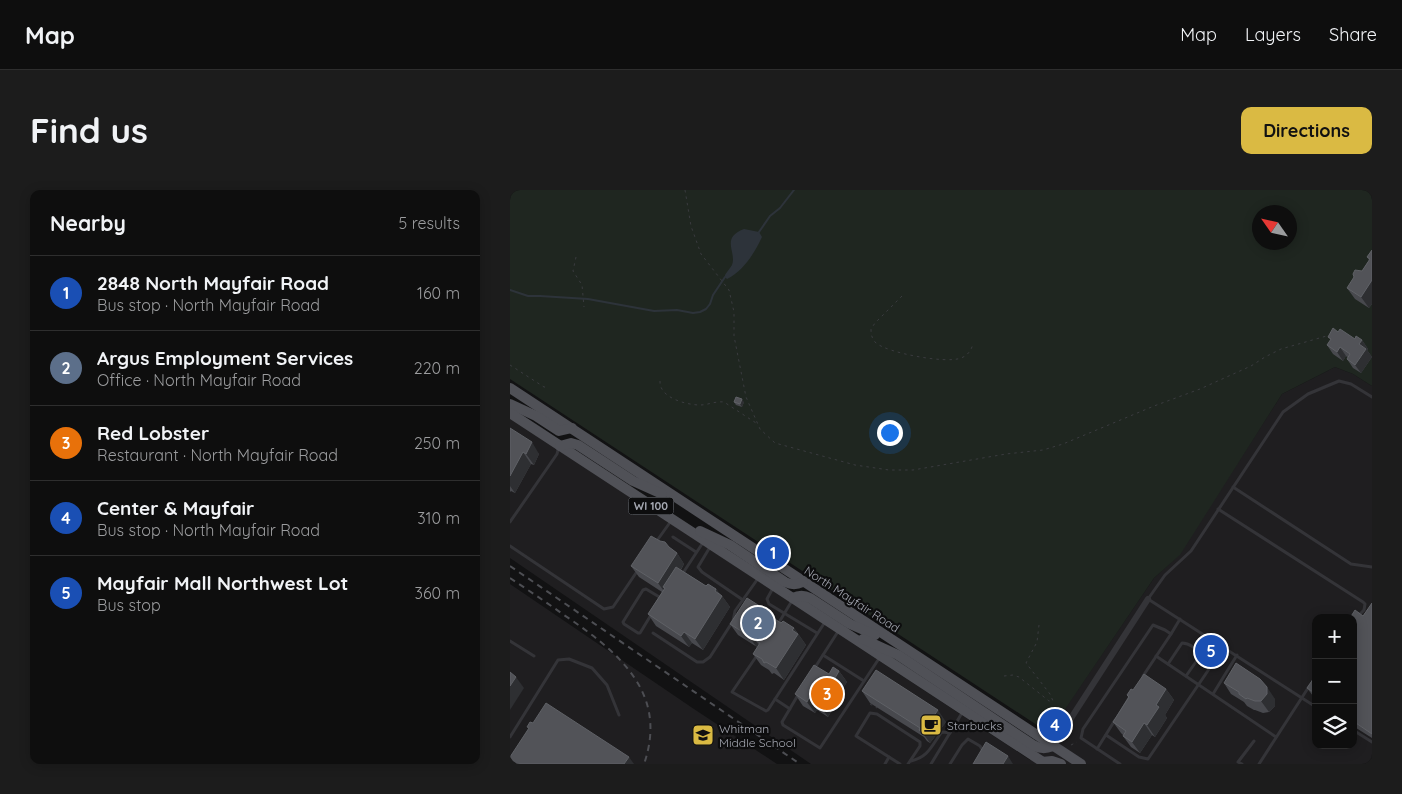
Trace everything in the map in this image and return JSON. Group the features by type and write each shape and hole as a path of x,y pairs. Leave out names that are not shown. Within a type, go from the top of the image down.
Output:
{"main road":[{"name":"North Mayfair Road","path":"510,388 1081,764"},
{"path":"510,404 536,416 560,431 572,428"},
{"name":"WI 100","path":"510,413 1044,763"},
{"path":"560,446 571,443 578,445 633,482 688,506"},
{"path":"672,519 730,546 785,582 797,585 804,582"},
{"path":"793,598 798,596 810,598 850,624 899,645"},
{"path":"840,629 898,655 1033,745 1041,749 1053,746"},
{"path":"1044,763 1052,761 1061,764"}],"street":[{"path":"1053,746 1148,599"}],"lane":[{"path":"1312,704 1148,599 1165,575 1191,550 1283,412 1308,394 1339,381 1351,384 1372,397"},
{"path":"510,522 557,454 560,446"},
{"path":"1233,487 1351,564 1372,567"},
{"path":"1218,509 1363,602 1365,604 1364,610 1357,617"},
{"path":"656,543 672,519"},
{"path":"673,537 696,552"},
{"path":"681,576 696,552 708,543"},
{"path":"708,543 698,566 702,572 743,600"},
{"path":"510,546 604,609 613,608 640,567"},
{"path":"653,633 697,662 703,662 710,657 733,621 735,611 759,576"},
{"path":"774,586 767,599 768,602 817,633"},
{"path":"654,610 640,633 623,622 643,590 646,589 666,600 659,603"},
{"path":"776,626 793,598"},
{"path":"1141,680 1180,619"},
{"path":"760,651 732,692 766,711 826,620"},
{"path":"1120,764 1082,738 1083,729 1153,625 1171,634"},
{"path":"811,673 840,629"},
{"path":"510,641 534,656"},
{"path":"1168,664 1182,643 1197,650 1200,656 1186,676"},
{"path":"1106,735 1139,757 1148,759 1224,647"},
{"path":"823,655 864,681"},
{"path":"1213,694 1237,655"},
{"path":"802,689 782,722 783,725 820,748 881,656"},
{"path":"1156,656 1276,737"},
{"path":"510,737 558,660 570,659 592,668 607,685 619,715"},
{"path":"1259,764 1311,683"},
{"path":"775,699 790,709"},
{"path":"930,764 964,710"},
{"path":"900,764 856,736 870,713 877,714 920,742 920,746 909,763"},
{"path":"1097,749 1116,719"},
{"path":"909,763 927,754 943,732 950,732"},
{"path":"1357,733 1372,742"},
{"path":"950,764 968,739 980,746 984,751 979,757"},
{"path":"1239,763 1254,741"},
{"path":"885,764 889,757"}],"path":[{"path":"685,190 691,226 701,254 729,290 734,312 734,336 746,397 760,429 775,443 785,447 855,465 889,470 913,470 1006,454 1043,450 1063,444 1200,388 1251,366 1281,349 1333,334"},
{"path":"576,257 573,272 582,285 584,307"},
{"path":"902,296 871,329 872,339 878,344 907,354 945,360 955,360 966,356 973,344"},
{"path":"510,365 544,387 549,387"},
{"path":"660,381 660,387 663,392 674,399 696,405 724,402 758,424"},
{"path":"1004,676 1013,675 1020,677 1049,701 1053,701 1050,694 1026,663 1037,642 1039,625"}],"shaded area":[{"path":"510,190 1372,190 1372,386 1353,374 1335,367 1282,394 1180,555 1154,578 1049,733 510,379"},
{"path":"744,229 759,232 762,237 747,262 738,272 727,279 725,275 733,260 731,241 737,233"},
{"path":"1335,367 1353,374 1372,386 1372,764 811,764 510,558 510,418 1030,760 1154,578 1178,556 1282,394"},
{"path":"510,584 691,707 777,764 510,764"}],"building":[{"path":"1372,250 1372,280 1361,297 1347,288 1354,277 1355,270 1362,271 1370,259 1367,257"},
{"path":"1333,328 1338,332 1340,329 1355,339 1356,336 1362,340 1359,344 1366,349 1355,365 1347,359 1350,354 1340,347 1337,352 1327,345 1331,339 1328,337"},
{"path":"736,397 742,399 740,404 734,402"},
{"path":"510,428 532,442 526,454 523,452 510,476"},
{"path":"651,536 665,542 677,553 658,583 631,566"},
{"path":"676,567 706,586 708,584 716,589 715,591 722,596 695,639 684,632 681,636 648,614"},
{"path":"747,598 766,610 749,636 730,624"},
{"path":"1372,603 1372,734 1357,724 1357,614 1352,614 1355,610 1363,616"},
{"path":"770,616 794,628 792,630 798,634 776,668 766,662 764,663 762,659 753,654 760,643 755,640"},
{"path":"1236,663 1260,679 1267,687 1267,694 1261,701 1246,699 1239,692 1224,683"},
{"path":"814,665 829,674 833,667 839,671 835,678 837,680 820,705 809,698 807,702 795,694"},
{"path":"876,670 938,710 922,732 919,730 920,728 862,691"},
{"path":"510,672 516,677 510,686"},
{"path":"1144,674 1166,689 1156,705 1159,707 1147,725 1144,723 1132,742 1123,736 1126,731 1113,722 1129,697 1127,695 1131,689 1133,690"},
{"path":"1312,681 1312,691 1307,688"},
{"path":"546,703 629,757 624,764 510,764 510,757 529,728 527,727 530,722 533,723"},
{"path":"986,742 1008,756 1003,764 973,764"}],"waterway":[{"path":"759,232 770,216 780,208 794,190"},
{"path":"510,290 528,296 588,299 654,311 677,310 693,313 706,309 725,277"}],"railway":[{"path":"510,566 800,764"},
{"path":"510,578 602,643 633,676 644,695 650,715 650,738 644,764"}],"place":[{"name":"2848 North Mayfair Road","path":"773,553"},
{"name":"Argus Employment Services","path":"758,623"},
{"name":"Mayfair Mall Northwest Lot","path":"1211,651"},
{"name":"Red Lobster","path":"827,694"},
{"name":"Starbucks","path":"931,725"},
{"name":"Center & Mayfair","path":"1055,725"},
{"name":"Whitman Middle School","path":"703,735"}]}
